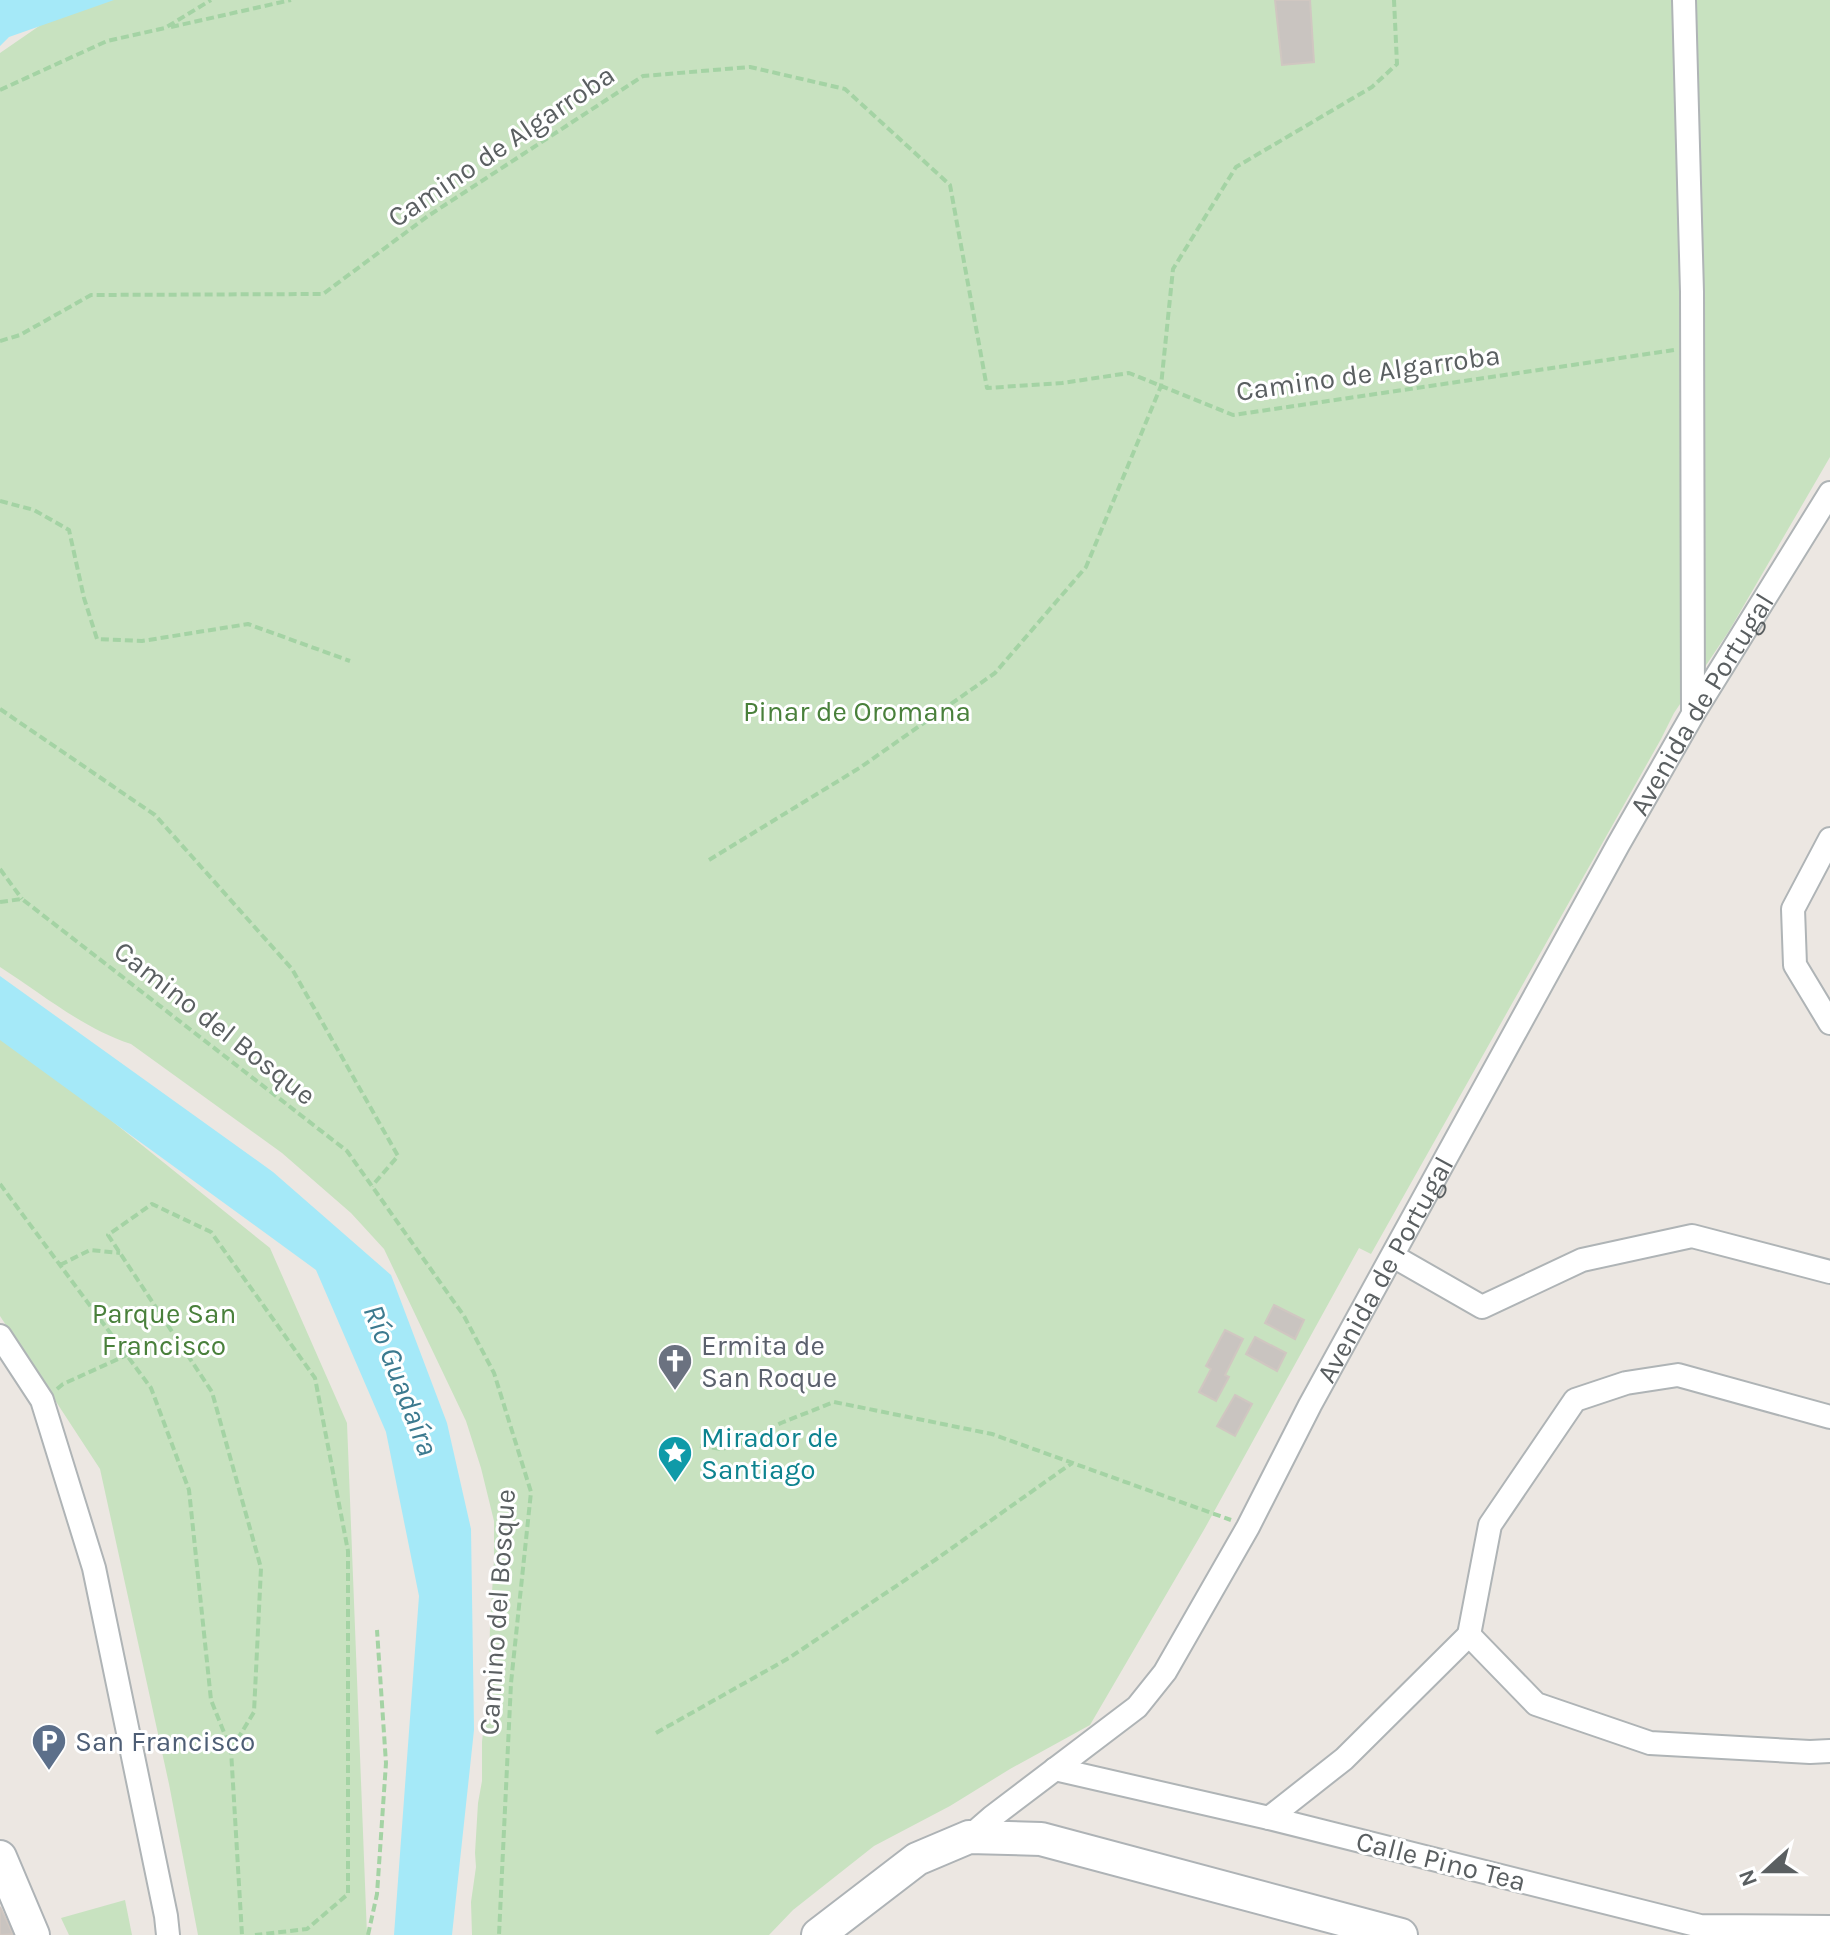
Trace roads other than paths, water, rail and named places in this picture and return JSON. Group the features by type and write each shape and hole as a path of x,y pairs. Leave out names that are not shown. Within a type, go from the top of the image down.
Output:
{"street":[{"path":"1684,0 1692,348 1693,714"},
{"name":"Avenida de Portugal","path":"818,1935 917,1859 969,1837 1137,1707 1165,1672 1248,1527 1310,1405 1618,845 1693,714 1830,493"},
{"path":"1830,839 1793,909 1795,965 1830,1023"},
{"path":"1393,1256 1482,1307 1582,1260 1692,1236 1830,1272"},
{"path":"0,1336 42,1400 94,1568 168,1935"},
{"path":"1269,1818 1344,1759 1469,1635 1490,1525 1575,1400 1626,1383 1678,1375 1830,1417"},
{"path":"1469,1635 1536,1704 1650,1743 1830,1751"},
{"name":"Calle Pino Tea","path":"1055,1769 1269,1818 1700,1926 1830,1927"},
{"path":"969,1837 1041,1839 1401,1935"},
{"path":"0,1857 33,1935"}],"water":[{"path":"0,0 114,0 9,37 0,46"},
{"name":"Río Guadaíra","path":"0,976 273,1172 391,1275 447,1423 471,1529 474,1730 452,1935 394,1935 419,1596 386,1432 316,1270 0,1040"}],"place":[{"name":"Ermita de San Roque","path":"675,1392"},
{"name":"Mirador de Santiago","path":"675,1484"},
{"name":"San Francisco","path":"49,1772"}],"park label":[{"name":"Pinar de Oromana","path":"857,711"},
{"name":"Parque San Francisco","path":"164,1329"}]}
